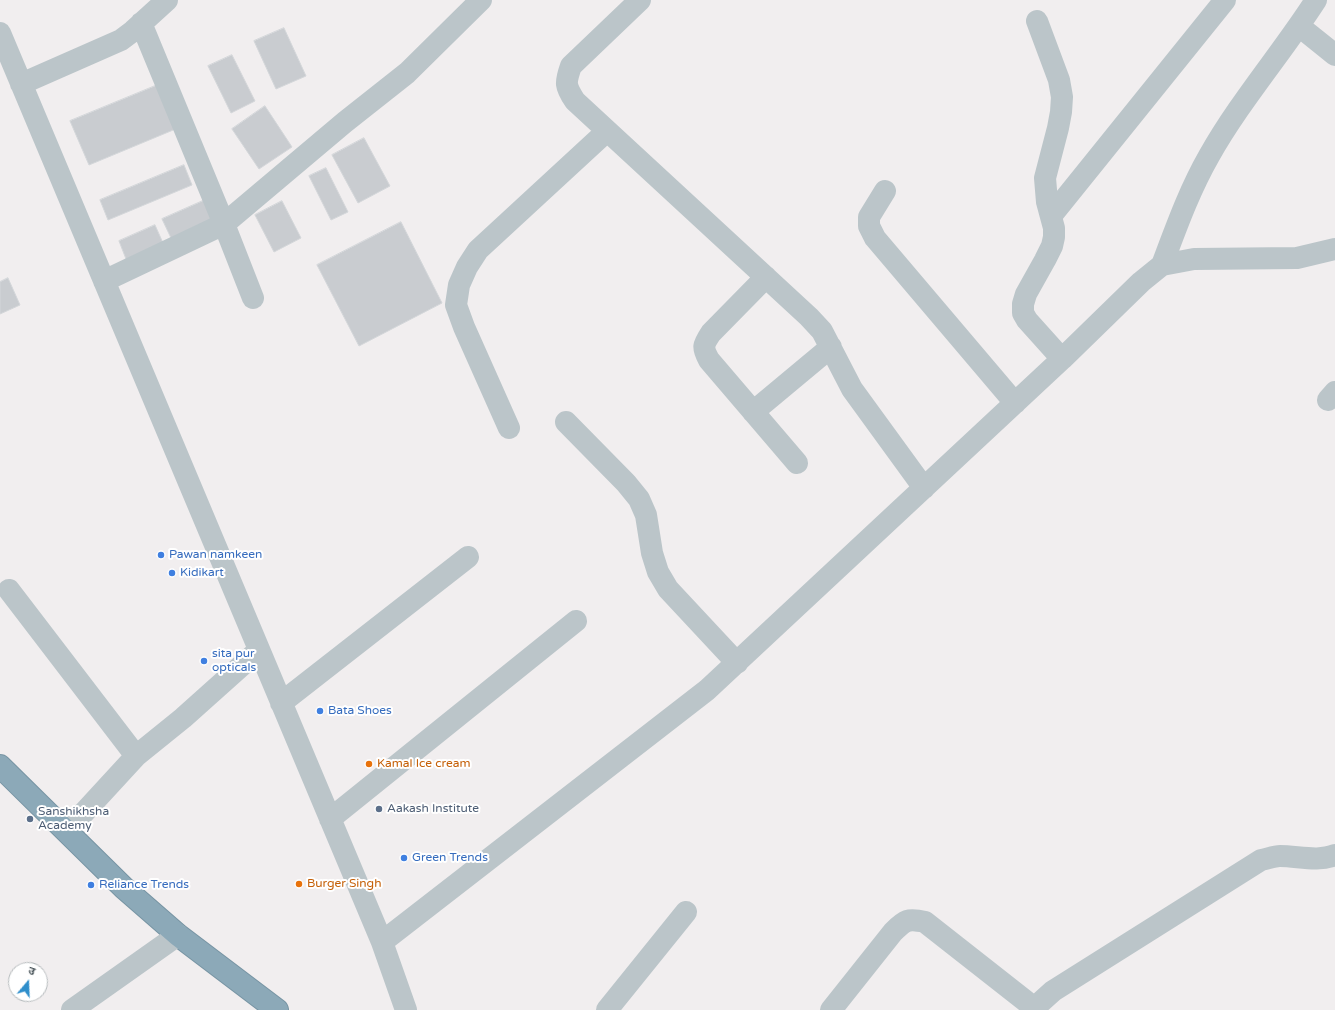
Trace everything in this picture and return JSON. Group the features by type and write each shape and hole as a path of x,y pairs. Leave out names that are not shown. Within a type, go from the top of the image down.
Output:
{"highway":[{"path":"0,766 124,888 178,935 277,1010"}],"street":[{"path":"21,84 121,40 167,0"},
{"path":"104,281 224,224 345,122 407,73 480,0"},
{"path":"640,0 571,66 566,80 568,91 574,101 809,316 822,331 852,389 924,488"},
{"path":"1051,216 1224,0"},
{"path":"1162,265 1189,193 1209,155 1316,0"},
{"path":"1037,21 1059,80 1062,97 1058,128 1045,178 1047,202 1054,228 1054,237 1052,246 1026,294 1023,304 1023,313 1027,320 1062,360"},
{"path":"141,23 253,298"},
{"path":"1299,26 1335,55"},
{"path":"0,33 382,942 406,1010"},
{"path":"509,428 464,327 456,305 459,285 467,267 478,250 607,131"},
{"path":"885,191 869,217 869,226 875,238 1015,403"},
{"path":"382,942 707,690 1062,360 1141,282 1162,265 1194,259 1297,258 1335,249"},
{"path":"766,277 711,333 705,343 704,351 709,360 797,463"},
{"path":"753,412 831,347"},
{"path":"566,422 626,483 639,499 646,515 652,553 658,572 664,584 737,663"},
{"path":"281,703 468,557"},
{"path":"8,590 136,756"},
{"path":"330,819 576,621"},
{"path":"67,832 136,756 183,718 259,650"},
{"path":"831,1010 893,932 903,922 913,919 925,922 1034,1009 1053,991 1261,860 1278,856 1316,859 1335,855"},
{"path":"607,1010 686,912"},
{"path":"72,1010 178,935"}],"building":[{"path":"284,28 306,76 276,89 254,41"},
{"path":"232,55 255,101 231,113 208,66"},
{"path":"160,84 178,128 89,165 70,121"},
{"path":"265,106 292,147 259,169 232,129"},
{"path":"364,138 390,186 358,203 332,155"},
{"path":"184,165 192,185 108,220 100,200"},
{"path":"326,168 348,212 331,220 309,176"},
{"path":"205,200 213,218 171,238 162,219"},
{"path":"282,201 301,238 274,252 255,215"},
{"path":"401,222 442,303 359,346 317,265"},
{"path":"155,225 163,243 126,259 119,241"},
{"path":"8,278 20,305 0,314 0,282"}],"place":[{"name":"Pawan namkeen","path":"161,555"},
{"name":"Kidikart","path":"172,573"},
{"name":"sita pur opticals","path":"204,661"},
{"name":"Bata Shoes","path":"320,711"},
{"name":"Kamal Ice cream","path":"369,764"},
{"name":"Aakash Institute","path":"379,809"},
{"name":"Sanshikhsha Academy","path":"30,819"},
{"name":"Green Trends","path":"404,858"},
{"name":"Burger Singh","path":"299,884"},
{"name":"Reliance Trends","path":"91,885"}]}
